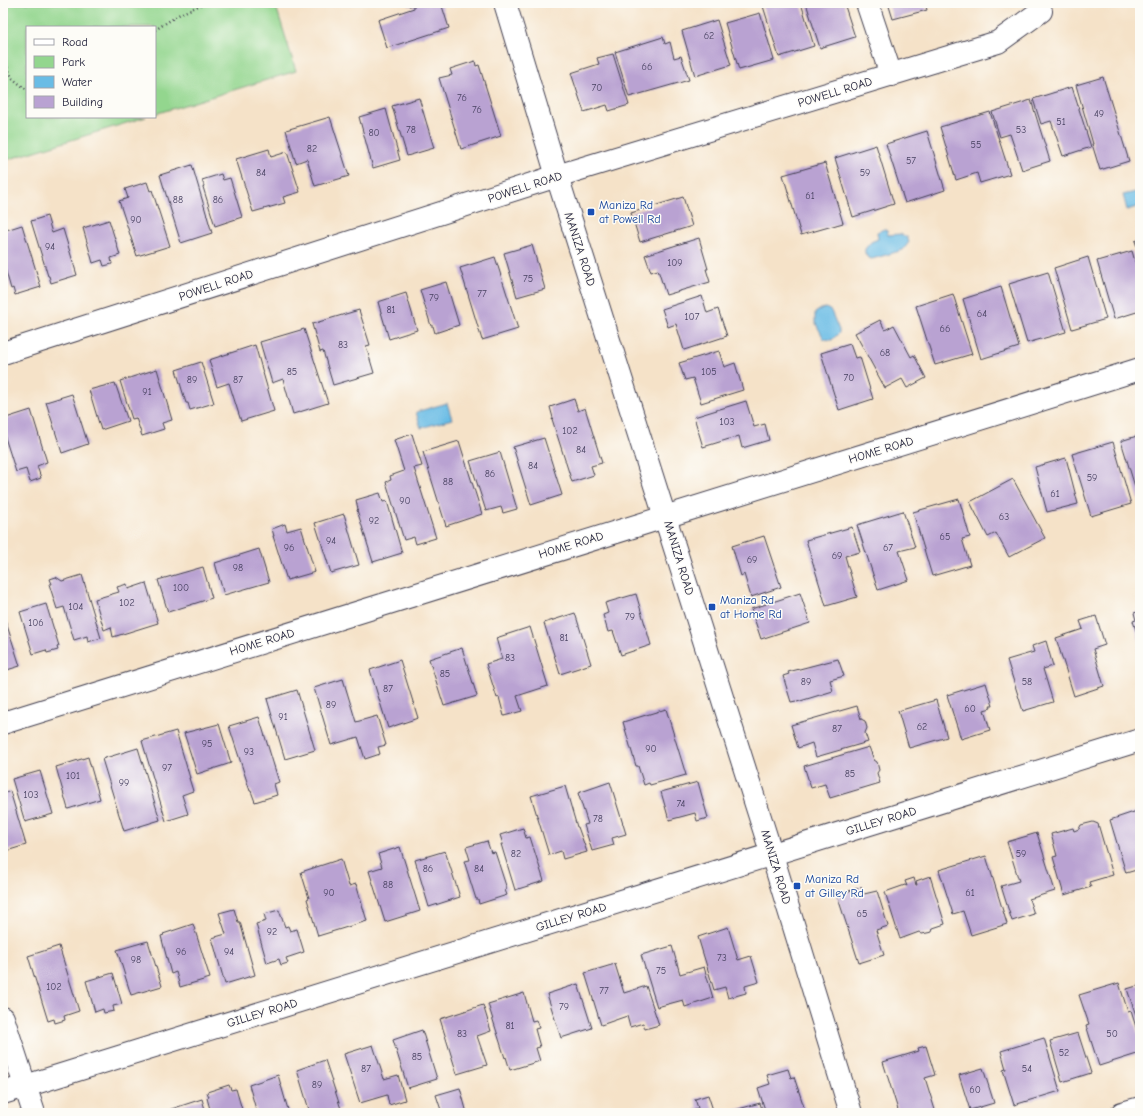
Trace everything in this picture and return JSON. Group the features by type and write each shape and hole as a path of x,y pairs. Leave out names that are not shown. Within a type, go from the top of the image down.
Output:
{"street":[{"name":"MANIZA ROAD","path":"505,3 557,176 666,516 851,1113"},
{"path":"867,3 891,75"},
{"name":"POWELL ROAD","path":"3,353 557,176 998,42 1041,11"},
{"name":"HOME ROAD","path":"3,723 1140,369"},
{"name":"GILLEY ROAD","path":"3,1093 1140,740"},
{"path":"3,1018 34,1113"},
{"path":"1122,1113 1140,1108"}],"path":[{"path":"156,29 180,14 205,3"},
{"path":"3,56 12,78 26,89"}],"green space":[{"path":"3,3 275,3 296,71 156,114 156,26 26,26 26,118 143,118 3,161"}],"water":[{"path":"1140,191 1140,206 1127,210 1123,195"},
{"path":"884,229 887,231 888,235 900,234 907,237 909,242 903,250 872,259 868,258 865,253 865,249 871,242 878,239 877,232"},
{"path":"826,308 831,311 839,330 839,333 832,340 824,339 815,322 815,313"},
{"path":"447,403 452,419 421,428 416,412"}],"building":[{"path":"408,3 441,3 449,28 387,48 378,20 414,8 414,5 409,6"},
{"path":"762,3 801,3 814,46 779,57"},
{"path":"806,3 844,3 855,37 820,48"},
{"path":"888,3 925,3 927,10 893,19"},
{"path":"760,13 774,60 739,70 725,23"},
{"path":"717,20 731,65 695,76 682,31"},
{"path":"663,37 665,44 670,42 674,58 681,56 689,80 629,97 615,52"},
{"path":"613,54 629,105 609,111 607,105 584,112 571,73 599,64 597,58"},
{"path":"475,61 476,66 479,65 501,136 461,149 439,78 452,75 450,69"},
{"path":"1103,77 1129,161 1100,170 1076,85"},
{"path":"1072,87 1091,147 1063,156 1051,121 1041,124 1033,99"},
{"path":"419,98 434,148 407,156 392,106"},
{"path":"1031,100 1050,161 1022,170 1010,134 1000,137 992,112"},
{"path":"386,109 400,160 373,168 359,117"},
{"path":"990,112 1010,174 980,183 977,173 956,180 940,127"},
{"path":"330,117 349,176 315,186 307,159 296,163 286,130"},
{"path":"927,131 945,190 905,203 886,144"},
{"path":"876,145 894,204 853,217 835,158"},
{"path":"269,149 271,157 287,152 300,192 283,197 285,203 253,212 236,159"},
{"path":"825,163 843,223 801,235 783,175"},
{"path":"192,165 212,233 181,243 160,175"},
{"path":"221,174 223,180 230,178 242,217 215,226 202,180"},
{"path":"147,182 150,191 152,190 170,246 137,256 119,201 128,198 125,189"},
{"path":"683,197 692,226 640,242 631,213"},
{"path":"47,216 52,233 63,229 77,275 51,283 31,221"},
{"path":"109,220 120,255 111,258 112,264 104,266 102,260 93,263 83,228"},
{"path":"22,225 41,287 15,295 13,288 11,289 3,261 3,231"},
{"path":"699,238 708,269 706,269 710,282 666,295 658,270 651,272 645,255"},
{"path":"1140,239 1140,255 1135,241"},
{"path":"532,245 545,289 517,297 504,253"},
{"path":"1132,251 1140,279 1140,311 1114,319 1097,261"},
{"path":"495,257 518,329 482,340 460,268"},
{"path":"1088,257 1106,319 1072,329 1054,268"},
{"path":"1048,272 1066,332 1027,343 1009,284"},
{"path":"446,282 459,325 435,333 433,326 431,326 420,290"},
{"path":"1001,287 1019,347 981,359 963,299"},
{"path":"406,293 417,330 389,339 378,302"},
{"path":"953,294 972,354 935,365 916,306"},
{"path":"702,296 707,313 718,309 727,336 684,350 676,324 668,327 662,309"},
{"path":"359,310 370,345 366,346 374,373 333,385 323,351 320,352 312,324"},
{"path":"880,320 885,330 894,325 911,357 914,355 926,378 907,388 902,379 885,388 855,333"},
{"path":"304,329 328,403 293,414 283,379 272,383 260,342"},
{"path":"850,344 855,358 860,357 873,399 839,410 821,353"},
{"path":"255,345 274,411 241,421 229,383 217,387 209,360"},
{"path":"719,351 724,367 735,363 743,390 701,403 693,378 685,380 679,363"},
{"path":"201,362 214,403 190,410 188,403 186,403 176,370"},
{"path":"157,369 172,420 162,423 164,429 142,436 136,418 132,419 120,381"},
{"path":"115,383 128,421 101,430 89,390"},
{"path":"72,394 88,444 62,453 46,402"},
{"path":"574,399 578,411 585,408 602,463 591,466 594,475 572,482 552,419 550,407"},
{"path":"746,401 754,427 765,424 769,440 742,448 739,436 703,447 694,417"},
{"path":"31,410 47,462 37,466 41,478 30,482 26,469 16,472 3,431 3,419"},
{"path":"412,434 422,466 414,468 436,538 416,544 414,537 404,540 386,482 391,480 390,476 404,471 394,440"},
{"path":"1140,435 1140,503 1121,441"},
{"path":"544,438 562,495 531,505 513,447"},
{"path":"459,441 482,514 446,526 423,452"},
{"path":"1113,442 1131,504 1091,516 1072,454"},
{"path":"500,452 517,509 503,513 501,507 486,511 470,461"},
{"path":"1066,458 1078,504 1047,512 1035,467"},
{"path":"1013,479 1045,538 1009,557 996,533 988,537 970,502"},
{"path":"380,493 383,502 387,501 402,553 373,562 357,510 356,500"},
{"path":"959,499 970,537 962,539 970,565 932,576 913,512"},
{"path":"903,511 915,547 899,551 909,580 878,590 857,525"},
{"path":"344,514 359,565 331,573 315,523"},
{"path":"285,524 287,531 301,527 315,572 287,580 272,529"},
{"path":"852,527 860,552 845,556 857,597 826,606 806,540"},
{"path":"764,536 781,587 751,597 744,574 741,576 732,546"},
{"path":"259,549 269,582 224,595 215,563"},
{"path":"203,567 212,598 168,612 158,580"},
{"path":"82,575 101,638 88,642 87,636 74,640 64,607 57,609 49,584 52,584 50,579 56,577 62,581"},
{"path":"146,583 158,623 113,637 111,627 104,630 95,599 119,592 117,587 127,584 128,589"},
{"path":"800,593 810,623 761,639 751,609"},
{"path":"636,594 651,645 621,655 613,631 608,632 603,615 608,613 605,603"},
{"path":"46,604 59,646 57,647 58,650 47,653 46,650 33,654 20,612"},
{"path":"1140,611 1140,643 1133,621 1136,620 1134,613"},
{"path":"575,613 591,664 560,674 544,623"},
{"path":"4,616 20,666 7,670 3,663"},
{"path":"1096,616 1105,645 1093,649 1104,686 1074,696 1056,638 1083,629 1080,621"},
{"path":"530,627 548,686 517,696 522,711 504,716 499,697 497,698 486,664 502,659 496,638"},
{"path":"1046,641 1053,666 1043,669 1053,702 1023,711 1007,660 1034,652 1032,646"},
{"path":"462,648 477,696 444,706 429,659"},
{"path":"838,659 844,676 830,680 833,691 797,702 791,702 783,676 789,674 788,672"},
{"path":"400,660 418,718 388,728 370,670"},
{"path":"343,679 356,722 377,716 386,745 378,747 380,754 365,759 358,737 331,745 314,688"},
{"path":"986,683 993,706 990,706 991,708 984,710 990,730 961,739 947,695"},
{"path":"297,690 315,750 285,759 267,699"},
{"path":"936,700 947,737 909,748 898,711"},
{"path":"857,706 861,719 865,721 867,728 865,733 868,742 816,757 812,743 798,748 791,725"},
{"path":"666,709 686,775 650,785 649,783 644,785 638,766 636,766 623,722"},
{"path":"259,717 279,782 274,784 277,795 255,802 229,726"},
{"path":"219,724 231,763 197,774 184,733"},
{"path":"176,731 193,791 182,795 188,814 166,821 142,741"},
{"path":"869,747 874,760 877,762 879,770 877,773 880,783 830,798 825,784 811,788 804,766"},
{"path":"138,748 160,820 124,831 102,759"},
{"path":"88,757 100,799 68,809 56,767"},
{"path":"40,771 53,814 25,822 12,779"},
{"path":"610,782 626,834 612,838 614,845 592,851 584,825 588,824 578,793"},
{"path":"698,782 708,818 697,821 695,813 669,820 661,792"},
{"path":"565,786 577,827 587,852 563,859 561,851 549,855 531,796"},
{"path":"3,790 6,793 10,791 26,845 3,852"},
{"path":"1140,810 1140,869 1126,873 1110,820"},
{"path":"1093,822 1098,824 1113,875 1089,882 1091,887 1064,895 1053,857 1057,856 1051,834 1073,828 1074,831 1079,829 1081,825"},
{"path":"523,828 526,838 530,837 544,881 515,890 501,844 503,844 500,835"},
{"path":"1037,833 1055,891 1029,899 1034,914 1012,921 1001,886 1019,881 1007,842"},
{"path":"487,841 491,853 495,852 507,889 505,890 507,895 479,904 464,861 470,860 466,847"},
{"path":"400,847 420,911 385,922 369,871 382,867 378,854"},
{"path":"445,851 460,897 429,907 415,860"},
{"path":"986,856 1007,924 971,935 963,911 953,914 939,870"},
{"path":"341,859 349,886 356,884 367,921 318,936 301,872"},
{"path":"930,876 945,924 933,928 932,932 922,934 919,932 900,939 885,892 905,885 907,886 905,881 914,878 917,885 916,881"},
{"path":"861,887 864,894 877,891 888,926 876,930 884,955 859,963 837,895"},
{"path":"234,909 238,922 240,922 255,975 225,984 212,938 226,934 219,913"},
{"path":"279,910 285,927 288,926 290,931 297,929 304,952 286,958 288,963 281,965 279,959 267,963 256,924 266,921 264,914"},
{"path":"193,924 210,978 180,987 176,972 171,974 161,936"},
{"path":"728,927 738,960 751,956 759,982 745,986 746,993 728,998 725,987 714,990 698,937"},
{"path":"148,941 162,986 131,995 117,950"},
{"path":"59,946 79,1011 64,1016 65,1020 55,1023 54,1019 48,1021 28,956"},
{"path":"672,946 680,974 704,967 713,998 685,1007 683,1000 657,1007 641,955"},
{"path":"615,964 624,993 646,986 659,1025 645,1029 643,1023 630,1027 627,1016 601,1025 585,973"},
{"path":"113,973 122,1004 113,1006 114,1011 104,1013 103,1009 95,1012 86,981"},
{"path":"1119,983 1128,1012 1131,1011 1140,1040 1140,1053 1099,1066 1086,1025 1089,1024 1079,995"},
{"path":"578,984 592,1028 561,1038 547,994"},
{"path":"1140,985 1140,1027 1127,989"},
{"path":"524,993 532,1021 536,1020 539,1028 535,1029 540,1047 536,1048 540,1061 510,1070 488,1004"},
{"path":"483,1005 491,1031 477,1036 487,1065 457,1074 440,1019"},
{"path":"422,1030 437,1079 408,1088 393,1040"},
{"path":"1078,1033 1091,1073 1062,1082 1050,1041"},
{"path":"1044,1038 1060,1091 1014,1105 1003,1070 1006,1069 1001,1051"},
{"path":"373,1045 384,1079 398,1075 405,1100 389,1105 387,1095 360,1103 344,1054"},
{"path":"926,1046 935,1075 925,1078 936,1113 899,1113 883,1062 919,1051 918,1048"},
{"path":"325,1060 341,1109 327,1113 310,1113 297,1070"},
{"path":"983,1068 994,1103 970,1110 959,1075"},
{"path":"788,1069 791,1078 794,1077 806,1113 766,1113 758,1088 770,1084 767,1075"},
{"path":"278,1075 289,1113 257,1113 249,1085"},
{"path":"229,1085 231,1090 236,1089 243,1113 211,1113 207,1092"},
{"path":"460,1088 467,1113 442,1113 436,1095"},
{"path":"708,1095 714,1113 697,1113 695,1109 698,1108 695,1099"},
{"path":"202,1099 206,1113 159,1113"},
{"path":"760,1103 763,1113 731,1113 736,1111 735,1110"}],"place":[{"name":"Maniza Rd at Powell Rd","path":"591,212"},
{"name":"Maniza Rd at Home Rd","path":"712,607"},
{"name":"Maniza Rd at Gilley Rd","path":"797,886"}]}
